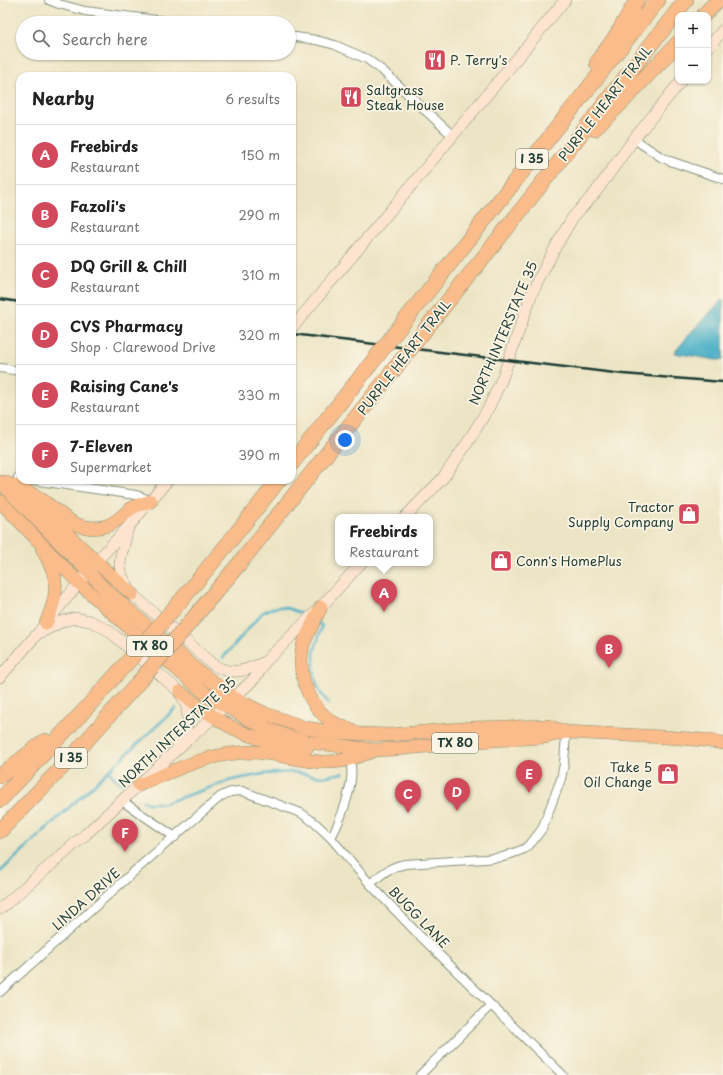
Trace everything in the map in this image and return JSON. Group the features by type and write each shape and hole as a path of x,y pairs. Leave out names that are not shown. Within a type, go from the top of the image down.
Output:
{"highway":[{"path":"500,200 560,110 618,33 637,0"},
{"name":"PURPLE HEART TRAIL","path":"296,458 658,0"},
{"name":"PURPLE HEART TRAIL","path":"0,831 71,758 139,682 244,558 496,242 686,0"},
{"path":"707,12 718,0"},
{"path":"554,167 620,104 675,46"},
{"name":"I 35","path":"0,800 125,665 184,597 276,484"},
{"path":"0,776 81,714"}],"main road":[{"path":"296,323 565,0"},
{"path":"711,44 723,30"},
{"name":"NORTH INTERSTATE 35","path":"408,514 443,478 466,445 489,407 502,379 532,293 573,217 595,193 634,139 679,84"},
{"path":"0,481 22,489 37,497 71,522 83,527 107,526 133,508 151,501"},
{"name":"TX 80","path":"0,481 17,500 92,567 107,591 197,670 246,718 268,729 308,742 375,750 472,741 546,737 566,732"},
{"path":"0,677 92,567 165,484"},
{"path":"0,489 17,500"},
{"name":"TX 80","path":"0,501 79,583 206,694 306,728 333,732 390,735 471,728 547,726 566,732 664,737 723,743"},
{"path":"129,526 120,565 122,576 132,594"},
{"path":"38,540 53,572 56,595 54,604 42,628"},
{"name":"NORTH INTERSTATE 35","path":"0,909 52,865 255,678 265,662 321,607 358,566"},
{"path":"92,567 132,594 211,663 222,670 234,672 244,671 265,662"},
{"path":"321,607 303,645 301,659 303,678 308,694 324,716 337,724 363,734"},
{"path":"42,628 75,618 90,621 108,630 180,692 213,717 258,739 303,749 317,750 331,749 368,741 456,734 471,728"},
{"path":"171,755 185,732 188,719 187,706 180,692"},
{"path":"140,785 184,766 206,758 224,754 251,752 266,753 324,762 350,759 375,750"}],"street":[{"path":"49,0 85,11 125,16"},
{"path":"296,37 335,45 367,59 383,71 453,136"},
{"path":"634,139 661,157 723,179"},
{"path":"0,368 16,370"},
{"path":"60,484 136,495 151,501"},
{"path":"370,884 395,866 503,857 524,849 532,842 542,829 561,779 564,764 566,732"},
{"path":"331,838 340,820 347,799 351,771 350,759 345,746"},
{"name":"LINDA DRIVE","path":"0,992 138,868 226,793 234,791 242,792 301,813 315,823 331,838"},
{"path":"122,801 175,837"},
{"name":"BUGG LANE","path":"331,838 370,884 418,934 563,1075"},
{"path":"420,1075 491,1005"}],"water":[{"path":"722,300 723,360 674,353 693,330"}],"waterway":[{"path":"223,658 262,613 277,607 290,609 300,613"},
{"path":"319,623 322,626 314,652 314,669 316,682 320,692 329,704"},
{"path":"0,872 176,708"},
{"path":"108,771 121,784"},
{"path":"143,801 148,803 165,803 232,780 263,774 293,772 322,777 343,773"}],"railway":[{"path":"0,299 16,301"},
{"path":"296,334 623,374 723,382"}],"place":[{"name":"P. Terry's","path":"435,60"},
{"name":"Saltgrass Steak House","path":"351,97"},
{"name":"Tractor Supply Company","path":"689,514"},
{"name":"Conn's HomePlus","path":"501,561"},
{"name":"Freebirds","path":"384,612"},
{"name":"Fazoli's","path":"609,668"},
{"name":"Take 5 Oil Change","path":"668,774"},
{"name":"Raising Cane's","path":"529,793"},
{"name":"CVS Pharmacy","path":"457,811"},
{"name":"DQ Grill & Chill","path":"408,813"},
{"name":"7-Eleven","path":"125,852"}]}
